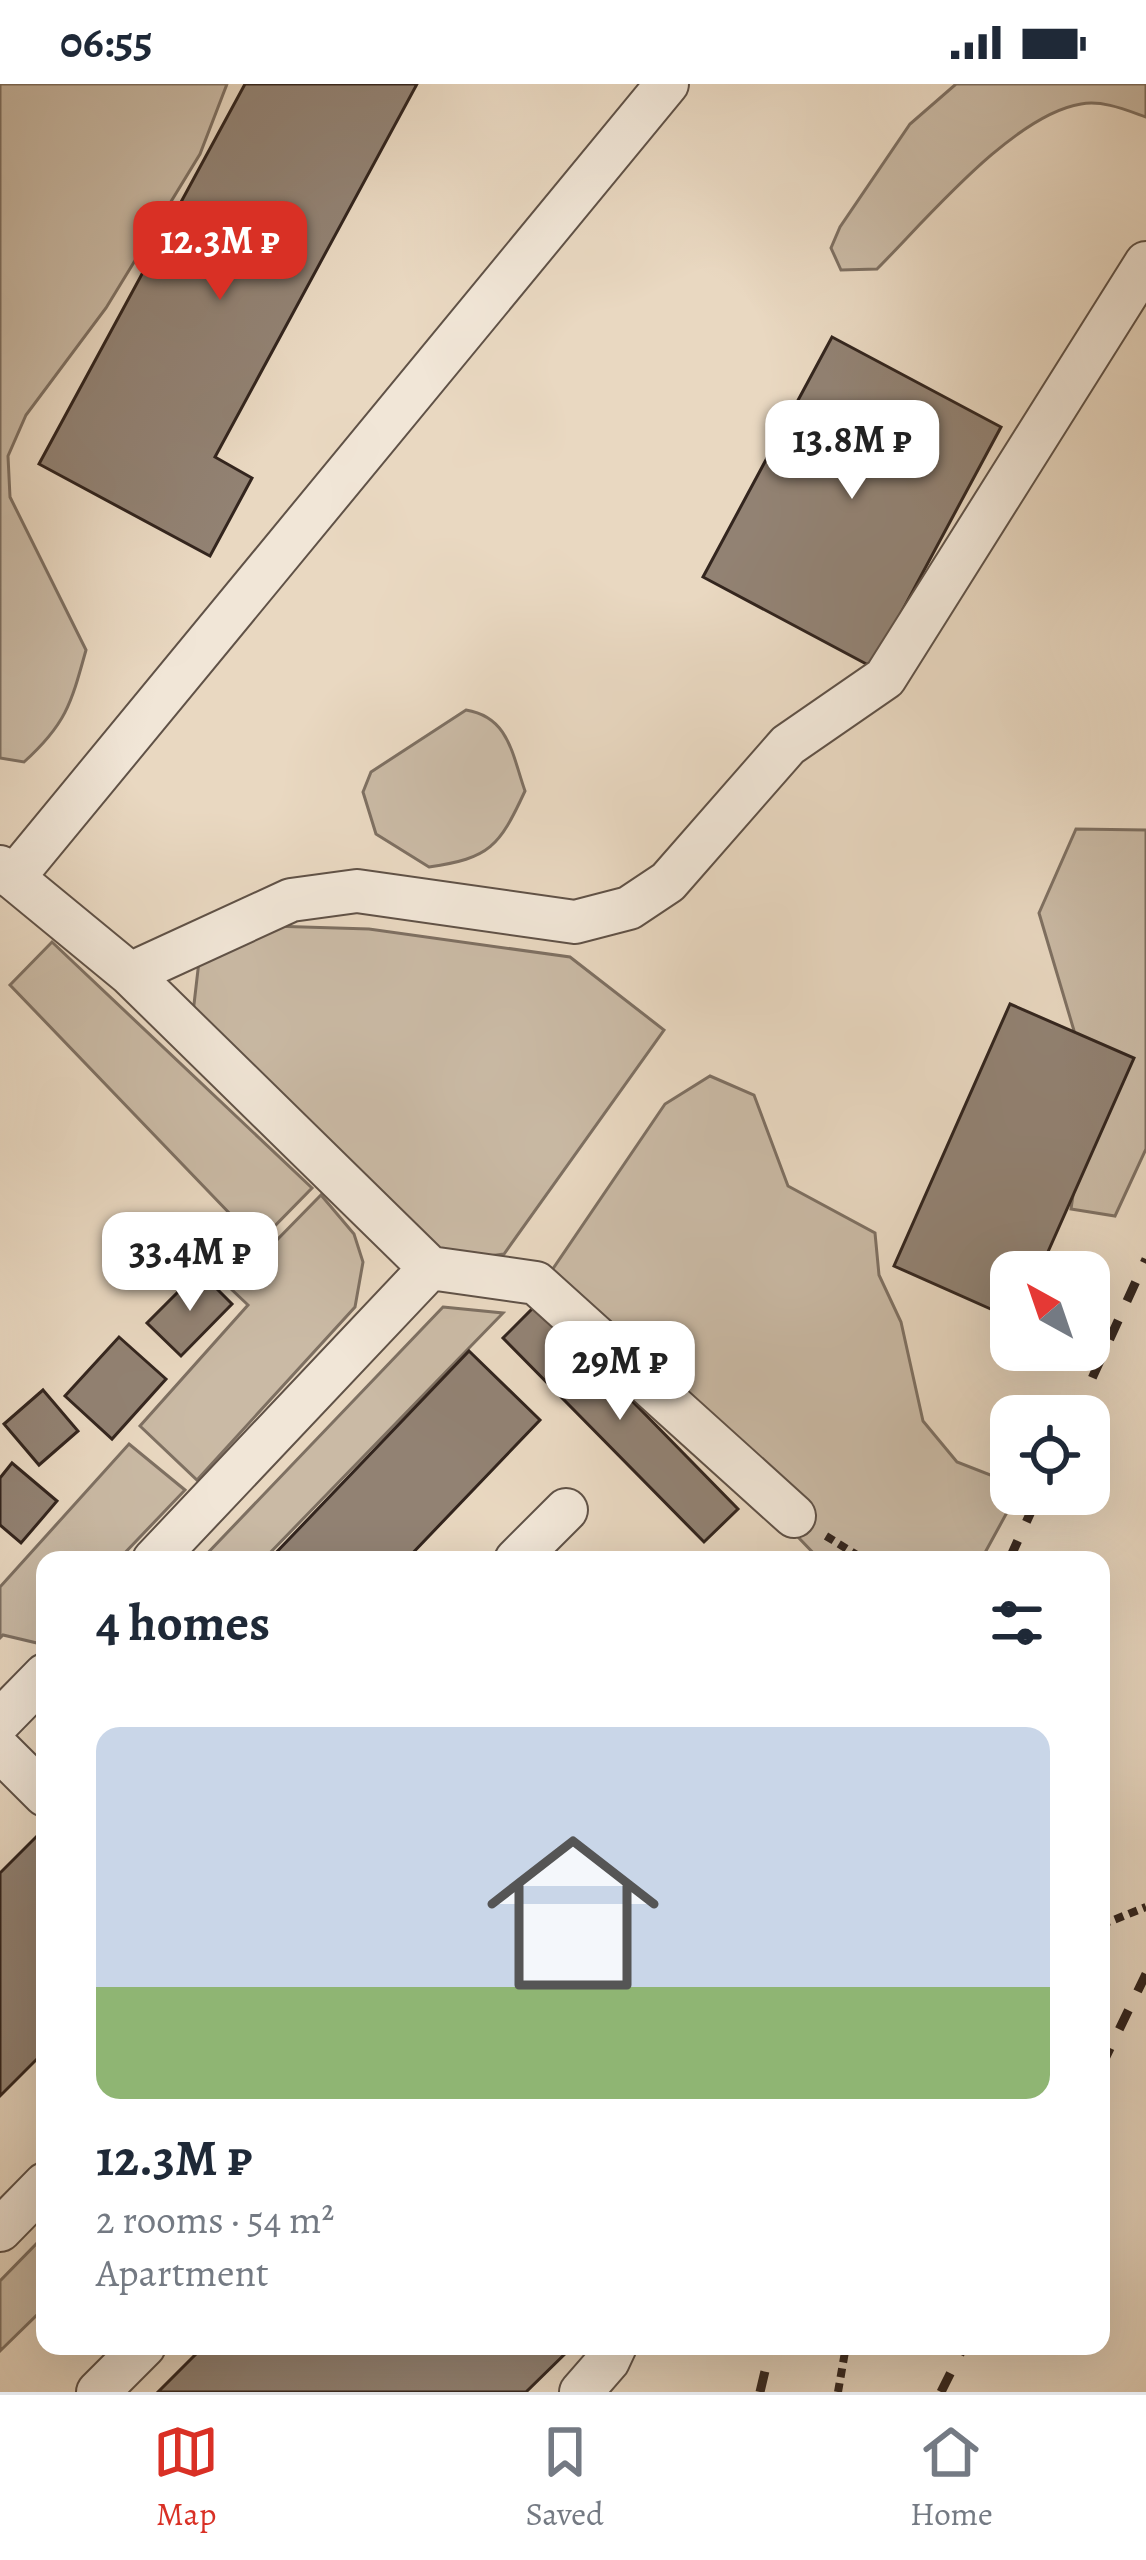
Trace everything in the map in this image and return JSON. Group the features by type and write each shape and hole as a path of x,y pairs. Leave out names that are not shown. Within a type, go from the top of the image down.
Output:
{"street":[{"path":"667,84 7,872 130,974 430,1268 536,1283 794,1516"},
{"path":"130,974 290,900 357,891 574,922 629,908 668,882 788,745 886,677 1146,263"},
{"path":"163,1551 430,1268"},
{"path":"525,1551 566,1510"},
{"path":"0,1721 36,1684"},
{"path":"0,1750 36,1787"},
{"path":"0,2230 36,2193"},
{"path":"98,2392 135,2355"},
{"path":"581,2392 611,2355"}],"path":[{"path":"1110,1921 1146,1907"},
{"path":"838,2392 844,2355"}],"shaded area":[{"path":"0,84 227,84 200,154 106,308 26,415 8,456 10,497 86,650 65,712 24,762 0,758"},
{"path":"956,84 1146,84 1146,117 1098,103 1055,112 999,148 877,269 841,270 831,248 840,227 910,124"},
{"path":"466,710 492,720 500,729 525,791 508,825 490,847 466,859 429,867 376,834 363,792 371,772"},
{"path":"1076,829 1146,830 1146,1149 1115,1216 1071,1209 1084,1119 1075,1034 1039,913"},
{"path":"271,926 369,929 570,957 664,1030 504,1254 443,1262 193,1013 199,961"},
{"path":"52,942 312,1188 258,1243 10,985"},
{"path":"710,1076 754,1095 788,1186 875,1233 879,1275 901,1322 923,1421 957,1462 990,1475 990,1515 1006,1515 986,1551 811,1551 548,1276 665,1104"},
{"path":"321,1195 354,1234 363,1262 355,1307 197,1480 140,1426 248,1305 230,1288"},
{"path":"443,1307 503,1313 272,1551 210,1551"},
{"path":"129,1444 185,1490 127,1551 36,1551 36,1643 0,1638 0,1587"},
{"path":"36,2244 36,2316 0,2351 0,2281"}],"building":[{"path":"245,84 417,84 215,457 252,478 210,556 39,464"},
{"path":"832,337 1001,427 872,667 703,577"},
{"path":"1010,1004 1134,1058 1048,1251 990,1251 990,1309 894,1266"},
{"path":"199,1271 232,1304 181,1356 147,1323"},
{"path":"537,1304 738,1509 704,1542 503,1338"},
{"path":"119,1337 166,1379 112,1439 65,1396"},
{"path":"469,1351 540,1420 415,1551 278,1551"},
{"path":"43,1390 78,1431 39,1465 4,1424"},
{"path":"12,1463 57,1501 21,1543 0,1525 0,1478"},
{"path":"36,1837 36,2060 0,2096 0,1873"},
{"path":"195,2355 564,2355 526,2392 158,2392"}],"railway":[{"path":"1084,1395 1146,1259"},
{"path":"1013,1551 1029,1515"},
{"path":"1110,2048 1146,1974"},
{"path":"760,2392 769,2355"},
{"path":"941,2392 960,2355"}]}
